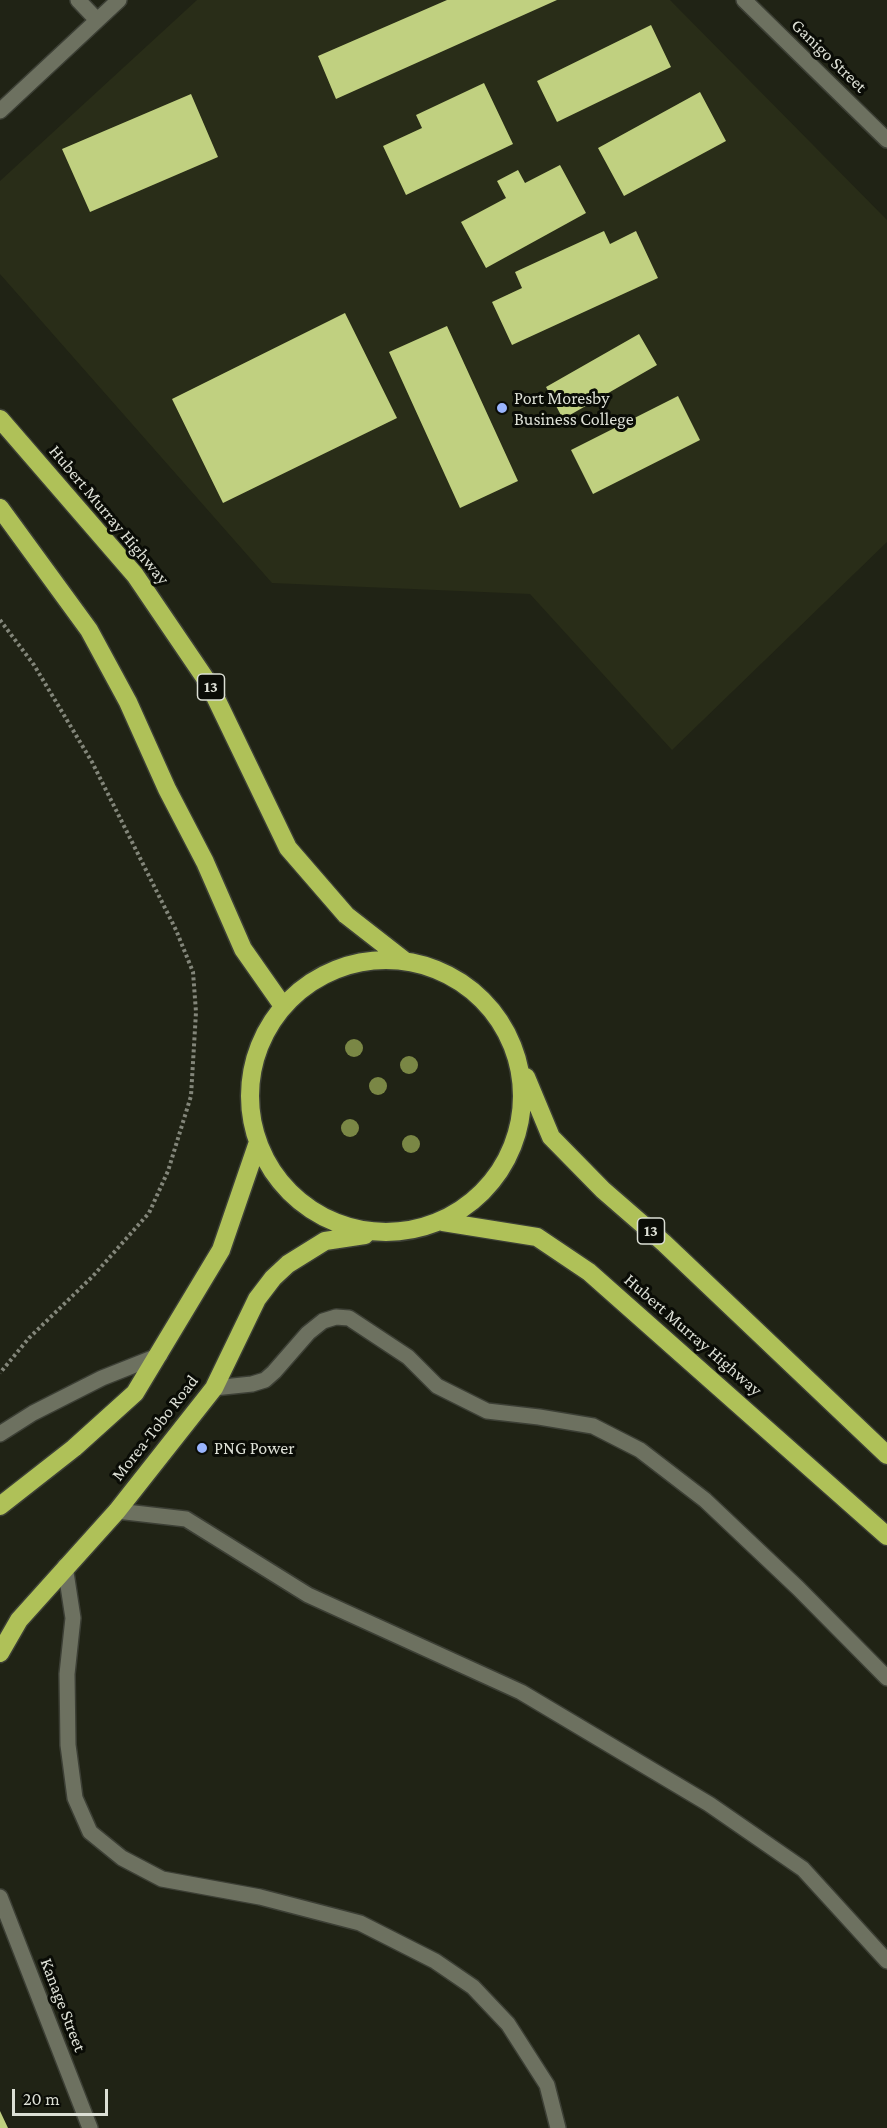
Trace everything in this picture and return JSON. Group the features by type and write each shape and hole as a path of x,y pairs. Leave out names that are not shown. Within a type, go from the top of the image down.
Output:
{"highway":[{"name":"Hubert Murray Highway","path":"0,419 135,575 209,684 288,848 346,915 405,961"},
{"path":"0,508 89,630 128,702 205,862 243,949 283,1006"},
{"path":"377,1233 339,1225 304,1207 276,1179 257,1145 249,1109 251,1072 262,1037 283,1006 309,984 339,968 371,960 405,961 443,971 475,992 501,1021 517,1056 523,1083 522,1112 516,1139 504,1165 487,1188 444,1222"},
{"name":"13","path":"517,1056 551,1137 603,1190 664,1243 887,1455"},
{"name":"Morea-Tobo Road","path":"0,1506 74,1448 135,1394 222,1250 257,1145"},
{"name":"Hubert Murray Highway","path":"444,1222 537,1237 589,1272 887,1536"},
{"name":"Morea-Tobo Road","path":"0,1653 19,1620 65,1566 117,1511 214,1388 257,1299 273,1278 288,1264 325,1241 424,1228 444,1222"}],"street":[{"path":"78,0 97,20"},
{"path":"0,111 119,0"},
{"name":"Ganigo Street","path":"744,0 887,140"},
{"path":"214,1388 252,1384 265,1380 308,1333 323,1321 336,1317 349,1318 408,1356 436,1386 487,1412 539,1417 593,1426 640,1450 705,1500 798,1588 887,1678"},
{"path":"0,1434 33,1413 102,1378 159,1356"},
{"path":"117,1511 186,1519 308,1595 521,1692 709,1804 803,1869 887,1961"},
{"path":"65,1566 73,1618 67,1674 68,1745 75,1798 90,1832 122,1858 162,1879 260,1897 360,1923 435,1961 473,1987 508,2024 547,2085 558,2128"},
{"name":"Kanage Street","path":"0,1897 90,2128"}],"path":[{"path":"0,620 34,665 92,762 176,930 193,972 196,1012 191,1096 168,1171 149,1213 93,1276 29,1338 0,1373"}],"shaded area":[{"name":"Port Moresby Business College","path":"197,0 670,0 887,220 887,542 672,750 530,594 272,583 0,274 0,181"}],"building":[{"path":"447,0 557,0 336,99 318,56"},
{"path":"651,25 671,67 557,122 537,81"},
{"path":"484,83 513,144 406,195 383,146 422,128 416,115"},
{"path":"700,92 726,141 624,196 598,148"},
{"path":"191,94 218,157 90,212 62,149"},
{"path":"560,165 586,213 486,268 461,222 506,198 497,181 518,170 525,183"},
{"path":"604,231 610,244 636,231 658,278 512,345 492,302 522,288 515,272"},
{"path":"345,313 397,418 223,503 172,399"},
{"path":"447,326 518,481 460,508 389,352"},
{"path":"639,334 657,365 563,419 546,387"},
{"path":"678,396 700,440 593,494 571,450"},
{"path":"0,2111 8,2128 0,2128"}],"place":[{"name":"Port Moresby Business College","path":"502,408"},
{"name":"PNG Power","path":"202,1448"}]}
